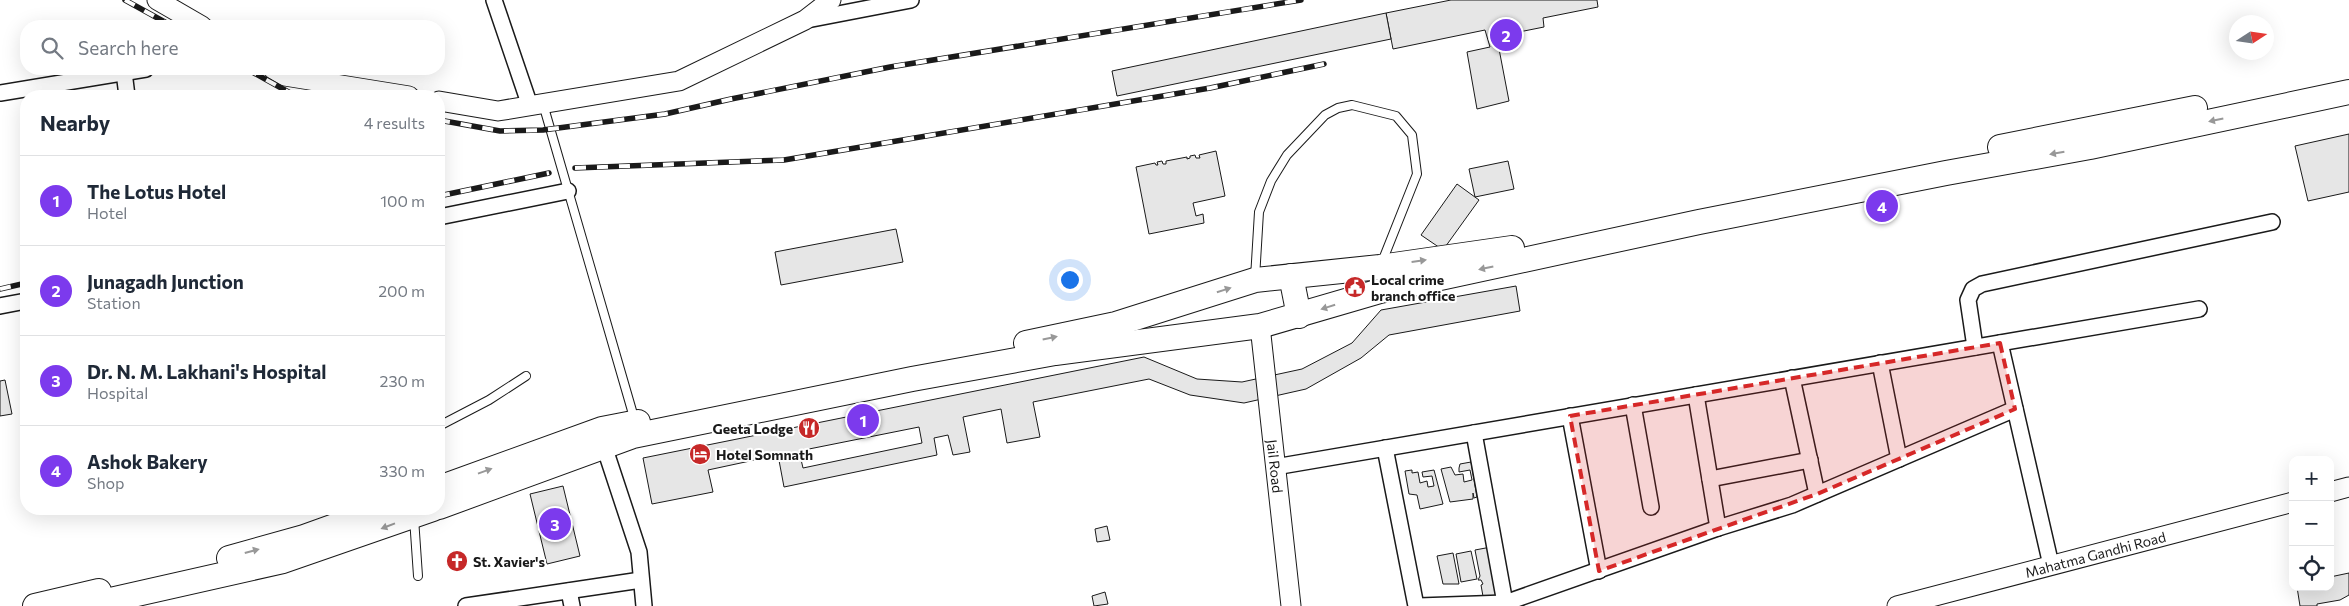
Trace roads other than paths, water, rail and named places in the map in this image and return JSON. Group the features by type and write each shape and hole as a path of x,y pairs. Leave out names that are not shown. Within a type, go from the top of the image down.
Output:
{"main road":[{"path":"445,505 604,446 637,429 1116,324 1255,280 1380,267 1561,241 1895,168 2349,77"},
{"path":"445,486 602,429 637,429 1055,353 1260,326 1380,291 1699,222 1946,173 2090,147 2349,92"},
{"path":"1291,276 1299,316"},
{"path":"1186,302 1192,334"},
{"path":"35,606 150,579 304,537 365,515"},
{"path":"84,606 283,561 415,515"}],"street":[{"path":"157,0 192,20"},
{"path":"494,0 537,105"},
{"path":"445,102 498,111 679,81 805,20 832,0"},
{"path":"805,20 911,0"},
{"path":"0,93 106,75"},
{"path":"124,75 126,90"},
{"path":"283,75 372,90"},
{"path":"445,217 568,191"},
{"path":"1975,347 1968,300 1973,289 1982,284 2272,222"},
{"path":"0,306 20,302"},
{"path":"1275,467 2199,309"},
{"name":"Jail Road","path":"1260,326 1291,606"},
{"path":"2000,343 2051,566"},
{"path":"1880,363 1899,459"},
{"path":"1792,378 1817,494"},
{"path":"1696,395 1718,528"},
{"path":"1633,405 1651,507"},
{"path":"1385,448 1417,606 1505,603 1718,528 1792,505 2015,409"},
{"path":"1570,416 1599,571"},
{"path":"1474,433 1505,603"},
{"path":"604,446 639,552 644,606"},
{"path":"1710,480 1810,460"},
{"path":"2334,491 2349,487"},
{"name":"Mahatma Gandhi Road","path":"1897,606 2289,503"},
{"path":"466,606 641,580"},
{"path":"569,591 572,606"}],"lane":[{"path":"537,105 568,191 637,429"},
{"path":"1255,280 1259,212 1271,181 1287,155 1325,115 1338,108 1352,106 1396,116 1412,135 1416,157 1416,174 1380,267"},
{"path":"445,423 489,400 526,376"},
{"path":"418,576 424,515"}],"railway":[{"path":"125,0 161,20"},
{"path":"445,121 500,131 543,130 665,114 890,67 1301,0"},
{"path":"575,168 784,160 1210,88 1324,64"},
{"path":"258,75 285,90"},
{"path":"445,195 549,173"},
{"path":"0,289 20,284"}],"place":[{"name":"Junagadh Junction","path":"1506,35"},
{"name":"Ashok Bakery","path":"1882,206"},
{"name":"Local crime branch office","path":"1355,287"},
{"name":"The Lotus Hotel","path":"863,420"},
{"name":"Geeta Lodge","path":"809,428"},
{"name":"Hotel Somnath","path":"700,454"},
{"name":"Dr. N. M. Lakhani's Hospital","path":"555,524"},
{"name":"St. Xavier's","path":"457,561"}]}
